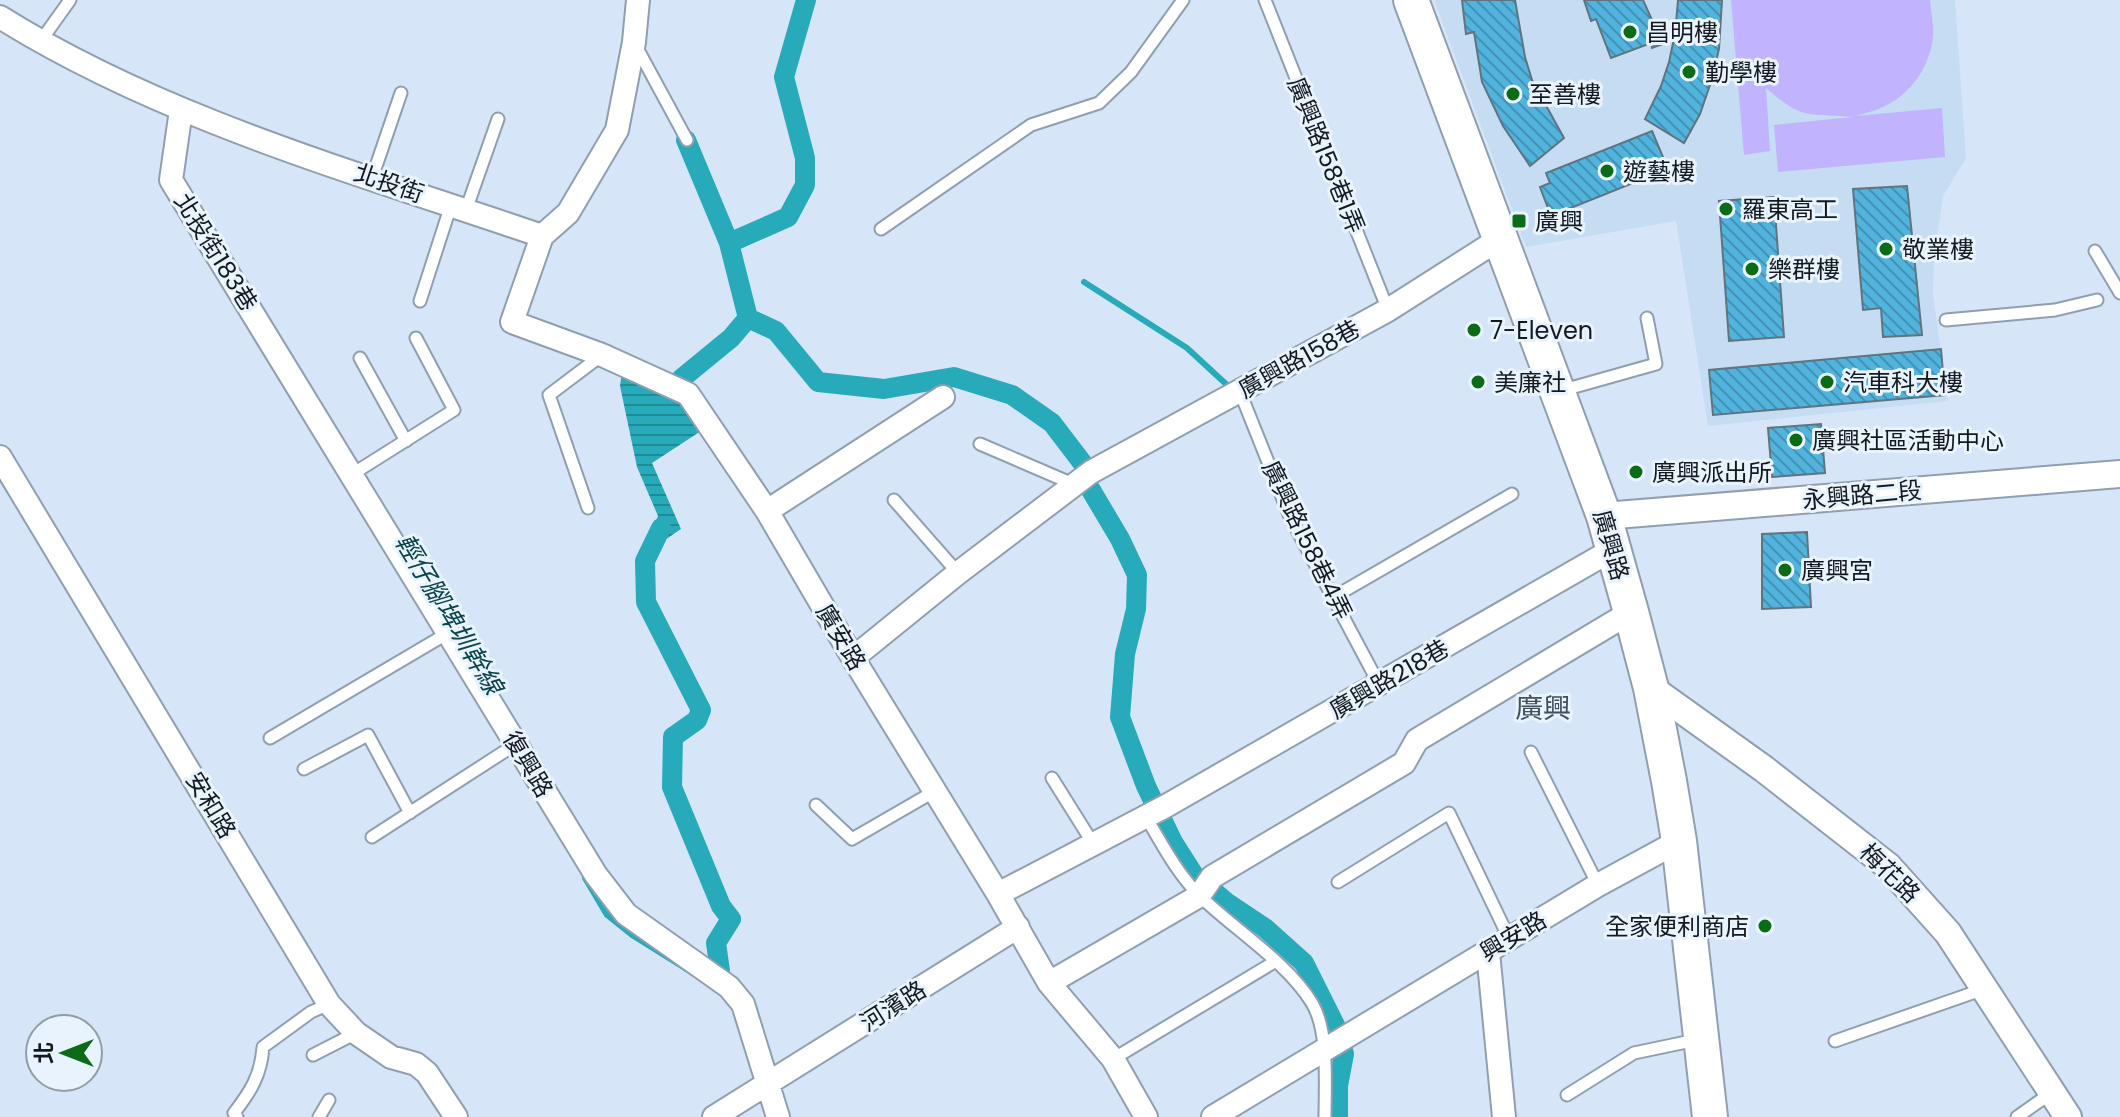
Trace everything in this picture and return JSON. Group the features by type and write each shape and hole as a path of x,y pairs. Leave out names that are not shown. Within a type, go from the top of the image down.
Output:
{"main road":[{"name":"廣興路","path":"1411,0 1604,516 1631,612 1651,688 1679,841 1710,1117"}],"street":[{"path":"542,236 568,213 617,130 634,42 638,0"},
{"name":"北投街","path":"0,17 40,42 181,110 542,236"},
{"name":"北投街183巷","path":"181,110 171,180 297,384"},
{"name":"廣安路","path":"542,236 512,322 602,355 688,394 767,511 1049,983 1113,1059 1146,1117"},
{"name":"廣興路158巷","path":"853,658 1082,478 1388,310 1501,238"},
{"name":"復興路","path":"297,384 596,875 626,914 729,987 743,1004 778,1117"},
{"path":"767,511 943,397"},
{"name":"安和路","path":"0,457 329,1004 356,1033 391,1057 416,1064 427,1073 456,1117"},
{"name":"永興路二段","path":"1604,516 2120,474"},
{"name":"廣興路218巷","path":"998,894 1094,846 1612,550"},
{"path":"1049,983 1404,763 1417,740 1631,612"},
{"name":"梅花路","path":"1651,688 1764,769 1888,866 1948,933 2068,1117"},
{"name":"興安路","path":"1326,1051 1598,885 1679,841"},
{"name":"河濱路","path":"714,1117 1018,927"},
{"path":"1488,952 1504,1117"},
{"path":"1213,1117 1326,1051"}],"lane":[{"path":"40,42 70,0"},
{"path":"881,229 1031,125 1099,103 1131,72 1183,0"},
{"name":"廣興路158巷1弄","path":"1265,0 1388,310"},
{"path":"634,42 687,140"},
{"path":"372,178 401,93"},
{"path":"420,301 498,119"},
{"path":"2095,251 2120,293"},
{"path":"1946,320 2055,310 2097,300"},
{"path":"1558,392 1656,364 1647,318"},
{"path":"351,475 454,410 416,338"},
{"path":"588,508 549,395 602,355"},
{"path":"360,358 406,441"},
{"name":"廣興路158巷4弄","path":"1240,392 1290,517 1380,685"},
{"path":"980,444 1082,478"},
{"path":"1332,598 1512,494"},
{"path":"894,500 958,573"},
{"path":"270,738 448,633"},
{"path":"304,769 368,735 410,813"},
{"path":"372,837 516,744"},
{"path":"1531,752 1598,885"},
{"path":"1052,778 1094,846"},
{"path":"816,805 852,839 935,791"},
{"path":"1156,811 1172,860 1206,886 1313,1004 1326,1051 1325,1117"},
{"path":"1338,882 1449,813 1509,938"},
{"path":"1113,1059 1276,961"},
{"path":"1835,1041 1984,989"},
{"path":"237,1117 234,1113 254,1087 262,1067 263,1047 311,1012 329,1004"},
{"path":"313,1055 356,1033"},
{"path":"1567,1095 1634,1053 1701,1039"},
{"path":"2017,1117 2052,1092"},
{"path":"319,1117 329,1100"}],"shaded area":[{"name":"羅東高工","path":"1434,0 1955,0 1966,158 1943,196 1934,260 1933,294 1948,401 1708,426 1676,221 1526,247"},
{"path":"1731,0 1930,0 1933,37 1928,58 1918,78 1894,101 1856,116 1942,108 1945,157 1778,172 1774,125 1853,117 1798,111 1766,88 1770,151 1744,155"}],"water":[{"path":"622,372 685,406 701,431 652,463 681,529 640,557 658,516 637,467 620,386"}],"building":[{"name":"至善樓","path":"1462,0 1515,0 1532,80 1564,138 1530,166 1503,126 1482,82 1474,32 1466,34"},
{"name":"昌明樓","path":"1584,0 1643,0 1663,44 1652,48 1651,43 1611,58 1596,19 1591,21"},
{"name":"勤學樓","path":"1678,0 1722,0 1719,49 1711,82 1700,114 1684,143 1645,119 1669,62"},
{"name":"遊藝樓","path":"1652,131 1668,169 1551,216 1540,187 1550,183 1546,173"},
{"name":"敬業樓","path":"1907,186 1922,335 1883,337 1881,308 1863,310 1853,189"},
{"name":"樂群樓","path":"1774,197 1784,337 1729,341 1719,201"},
{"name":"汽車科大樓","path":"1941,349 1945,395 1713,415 1709,370"},
{"name":"廣興社區活動中心","path":"1821,424 1825,473 1772,477 1768,428"},
{"name":"廣興宮","path":"1807,532 1811,607 1762,609 1762,534"}],"waterway":[{"path":"748,318 729,243 788,217 805,185 805,158 784,77 806,0"},
{"path":"686,140 729,243"},
{"path":"1084,282 1187,348 1226,384"},
{"path":"748,318 776,331 818,382 884,389 954,377 1012,395 1052,423 1084,465 1088,485 1137,575 1136,609 1125,654 1120,717 1146,786 1173,842 1194,875 1226,902 1265,928 1304,963 1336,1027 1344,1054 1338,1086 1338,1117"},
{"path":"681,379 731,338 748,318"},
{"path":"661,528 645,561 646,602 701,710 697,720 673,737 672,787 721,906 731,919 716,943 720,971"},
{"name":"輕仔腳埤圳幹線","path":"585,878 607,915 632,935 704,980"}],"place":[{"name":"昌明樓","path":"1630,32"},
{"name":"勤學樓","path":"1689,72"},
{"name":"至善樓","path":"1513,94"},
{"name":"遊藝樓","path":"1607,171"},
{"name":"羅東高工","path":"1726,209"},
{"name":"廣興","path":"1519,221"},
{"name":"敬業樓","path":"1886,249"},
{"name":"樂群樓","path":"1752,269"},
{"name":"7-Eleven","path":"1474,330"},
{"name":"美廉社","path":"1478,382"},
{"name":"汽車科大樓","path":"1827,382"},
{"name":"廣興社區活動中心","path":"1796,440"},
{"name":"廣興派出所","path":"1636,472"},
{"name":"廣興宮","path":"1785,570"},
{"name":"全家便利商店","path":"1765,926"}],"district":[{"name":"廣興","path":"1543,708"}]}
